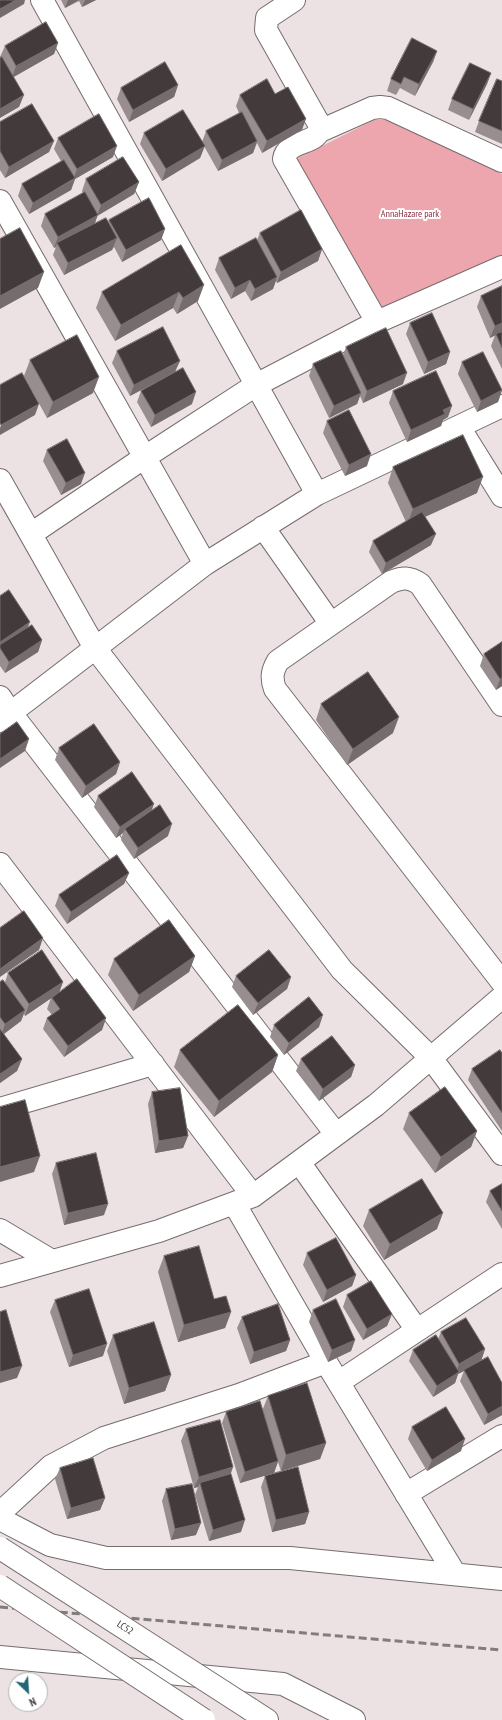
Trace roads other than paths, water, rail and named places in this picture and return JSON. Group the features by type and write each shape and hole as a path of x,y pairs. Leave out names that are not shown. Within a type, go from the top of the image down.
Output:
{"street":[{"path":"42,0 317,494"},
{"path":"294,0 266,18 266,30 319,124 320,131 318,136 288,149 284,159 377,322"},
{"path":"320,131 372,108 388,108 502,161"},
{"path":"0,201 205,564"},
{"path":"31,534 145,457 256,385 377,322 502,267"},
{"path":"336,1134 172,923 3,710 95,648 205,564 317,494 502,406"},
{"path":"459,427 502,496"},
{"path":"0,480 95,648 342,970 431,1058 502,1154"},
{"path":"263,527 331,624"},
{"path":"502,705 420,584 413,580 403,578 392,582 278,660 272,671 272,681 275,689 502,982"},
{"path":"0,864 100,980 153,1064 244,1199 326,1362 454,1574"},
{"path":"154,937 172,923"},
{"path":"0,1276 159,1231 244,1199 299,1162 376,1105 502,997"},
{"path":"0,1109 153,1064"},
{"path":"299,1162 417,1330"},
{"path":"0,1230 52,1261"},
{"path":"339,1382 502,1274"},
{"path":"0,1513 51,1466 104,1438 239,1395 326,1362"},
{"path":"406,1494 502,1436"},
{"path":"0,1519 50,1545 106,1558 290,1558 502,1579"},
{"name":"LC52","path":"0,1548 259,1714"},
{"path":"0,1586 204,1720"},
{"path":"0,1657 283,1684 354,1720"}],"railway":[{"path":"0,1607 502,1650"}],"park label":[{"name":"AnnaHazare park","path":"410,214"}]}
